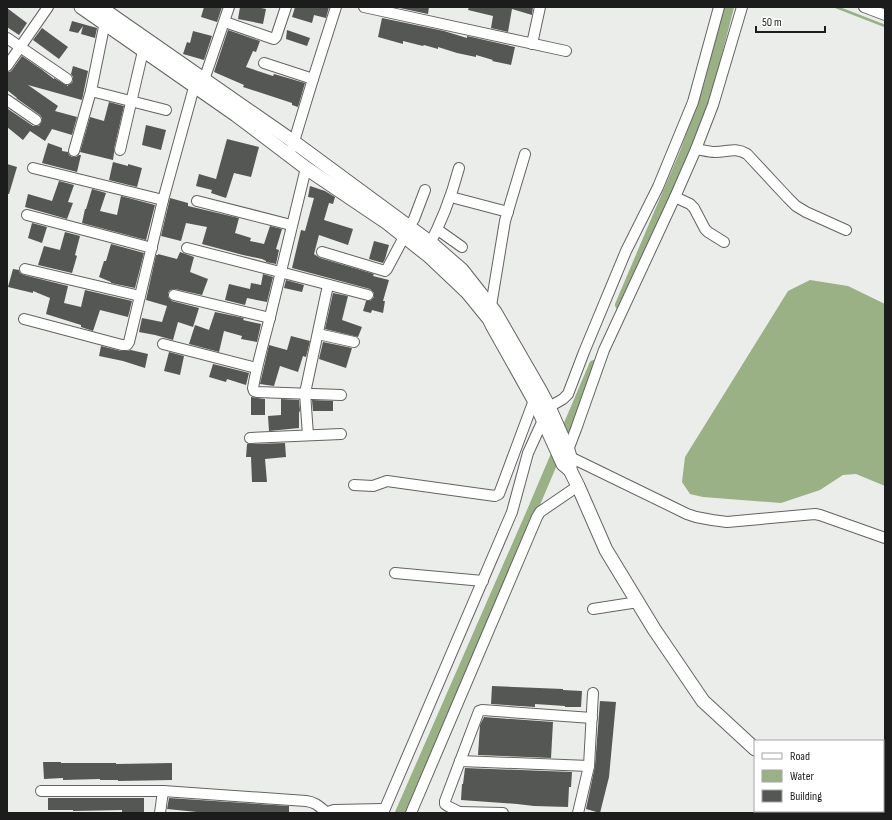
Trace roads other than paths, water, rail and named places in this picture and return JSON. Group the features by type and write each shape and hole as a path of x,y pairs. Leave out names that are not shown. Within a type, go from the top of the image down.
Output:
{"main road":[{"path":"81,7 104,14 199,80 294,142 428,248 462,270 534,400 549,422 566,452 570,470 606,550 654,629 703,701 754,748"},
{"path":"104,14 143,51 199,80 236,115 306,168 386,222 406,231"},
{"path":"478,297 491,306 537,383 549,407 550,437 566,452"}],"street":[{"path":"7,66 48,7"},
{"path":"24,319 122,345 127,345 129,342 163,200 199,80 229,7"},
{"path":"224,22 274,38 286,7"},
{"path":"290,156 336,7"},
{"path":"364,7 566,51"},
{"path":"532,44 540,7"},
{"path":"549,407 563,400 568,394 627,248 658,187 694,98 718,7"},
{"path":"742,7 713,105 696,149 604,350 576,429 566,452 687,514 696,517 727,522 815,514 885,538"},
{"path":"864,7 885,15"},
{"path":"74,152 91,91 104,14"},
{"path":"7,38 67,79"},
{"path":"120,150 143,51"},
{"path":"264,63 313,79"},
{"path":"91,91 166,110"},
{"path":"7,100 36,120"},
{"path":"696,149 716,152 736,150 747,154 796,206 846,230"},
{"path":"491,306 503,231 525,154"},
{"path":"33,168 163,200"},
{"path":"306,168 270,318 256,368 253,388 254,391 257,392 341,395"},
{"path":"428,248 438,230 451,197 459,168"},
{"path":"322,252 384,271 387,269 406,231 414,219 425,190"},
{"path":"451,197 508,212"},
{"path":"675,197 690,204 694,208 705,229 724,242"},
{"path":"197,201 292,225"},
{"path":"27,215 152,248"},
{"path":"438,230 462,247"},
{"path":"187,248 368,295"},
{"path":"25,269 140,296"},
{"path":"308,436 305,393 328,285"},
{"path":"174,295 270,318"},
{"path":"318,334 354,342"},
{"path":"163,344 256,368"},
{"path":"354,485 374,486 387,481 495,496 499,494 534,400"},
{"path":"41,791 162,791 306,801 318,805 326,812 342,809 383,811 512,512 528,453 549,422"},
{"path":"250,438 341,434"},
{"path":"414,811 537,516 540,512 578,486"},
{"path":"395,573 482,581"},
{"path":"593,609 638,602"},
{"path":"578,813 588,766 593,693"},
{"path":"503,813 459,812 445,804 479,711 592,718"},
{"path":"460,761 588,766"},
{"path":"160,813 162,791"}],"water":[{"path":"810,280 848,286 885,304 885,486 856,474 843,475 820,490 781,503 703,497 690,494 682,482 685,457 788,291"}],"waterway":[{"path":"620,305 685,152 708,88 729,7"},
{"path":"836,7 885,26"},
{"path":"400,813 594,365"}]}
